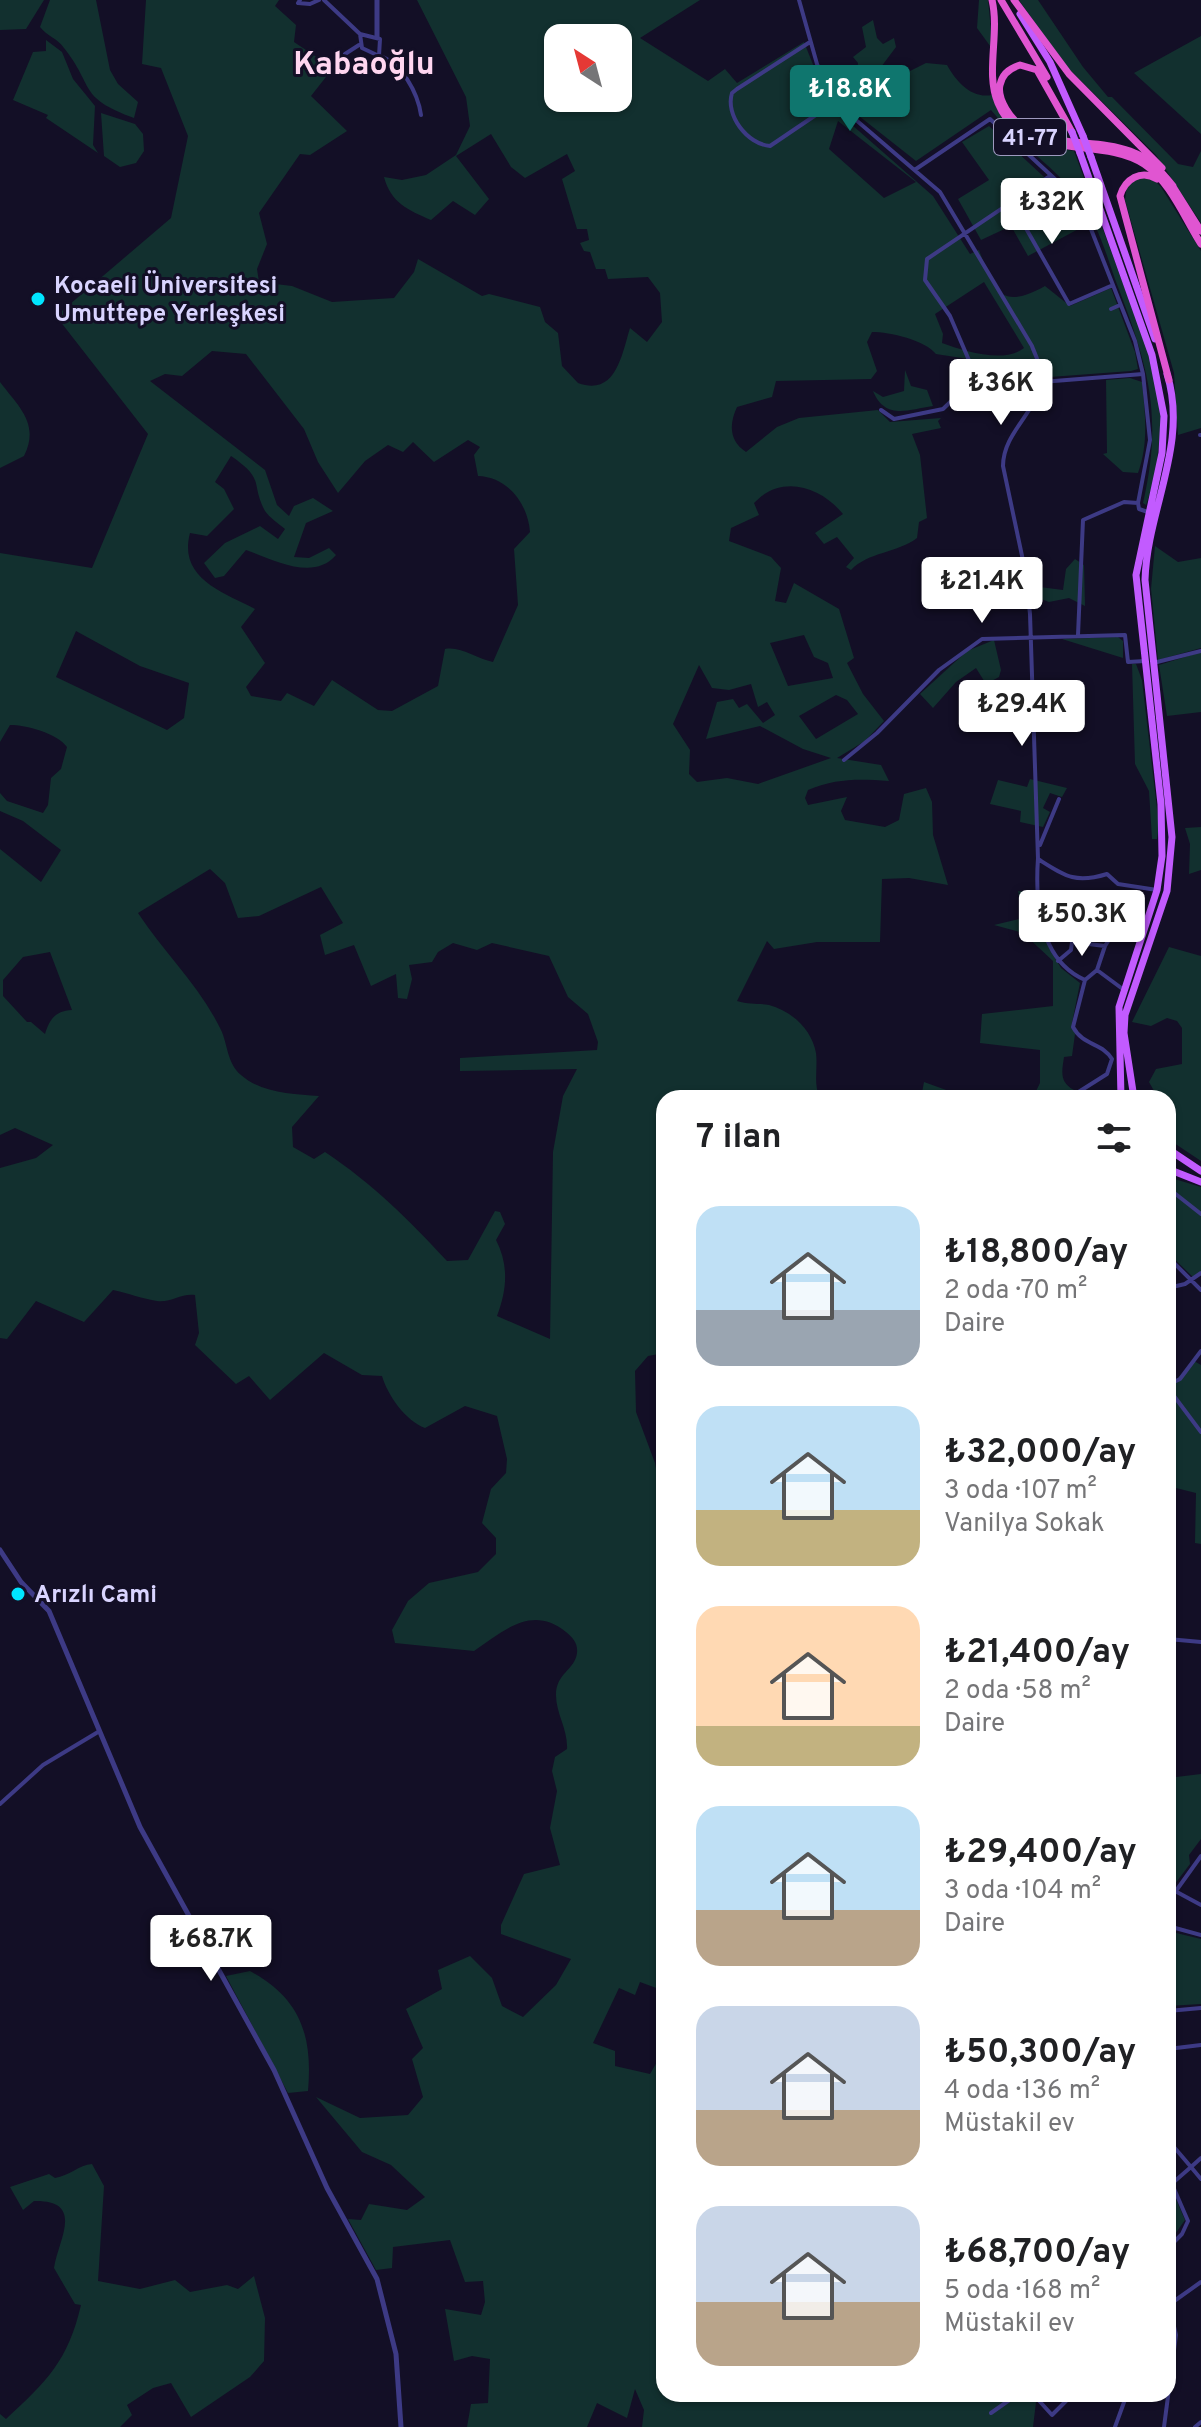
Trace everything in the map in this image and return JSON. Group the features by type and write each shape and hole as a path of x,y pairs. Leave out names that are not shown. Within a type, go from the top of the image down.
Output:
{"highway":[{"name":"41-77","path":"992,0 997,31 993,87 1009,121 1027,136 1041,142 1133,158 1153,171 1170,188 1201,231"},
{"path":"1001,0 1046,74 1072,132"},
{"name":"41-77","path":"1013,0 1069,74 1149,152 1201,244"},
{"path":"1072,132 1043,77 1034,67 1016,66 1004,74 1000,85 1001,99 1025,129 1051,139 1130,151 1152,164 1170,188"},
{"path":"1169,380 1120,196 1129,180 1144,174 1155,177 1170,188"}],"main road":[{"path":"1013,0 1050,62 1083,136 1169,380 1173,403 1173,441 1145,564 1148,662 1163,822 1157,890 1124,990 1118,1018 1116,1064 1120,1090"},
{"path":"1072,132 1152,355 1161,392 1162,453 1136,575 1172,837 1167,891 1125,1015 1132,1090"},
{"path":"1176,1154 1201,1171"},
{"path":"1176,1172 1201,1182"}],"street":[{"path":"300,0 298,3 310,4 322,0 360,34 377,37"},
{"path":"377,0 377,37 382,44 379,56"},
{"path":"799,0 810,42 835,102 940,192 1032,346 1042,374 1035,401 1003,449 1007,493 1025,570 1038,859 1036,894 1046,935 1058,961 1065,971 1085,980"},
{"path":"359,45 360,34"},
{"path":"810,42 737,89 732,93 730,106 745,134 770,146 835,102"},
{"path":"345,54 359,45"},
{"path":"359,45 390,61 406,78 421,115"},
{"path":"915,170 990,119 1050,176 1087,219 1143,374 1150,440 1138,503 1139,509 1148,512"},
{"path":"977,379 950,316 925,280 927,259 1050,176"},
{"path":"1011,202 1069,304 1113,285"},
{"path":"1111,309 1120,305"},
{"path":"881,410 894,419 934,413 977,379 1004,384 1143,374"},
{"path":"1078,635 1083,520 1124,502 1138,503"},
{"path":"844,760 967,648 988,637 1125,635 1128,662 1148,662 1201,651"},
{"path":"1038,859 1043,834 1059,799"},
{"path":"1038,859 1074,878 1091,879 1107,874 1118,884 1157,890"},
{"path":"1082,1090 1107,1074 1116,1064 1108,1053 1085,1043 1073,1027 1085,980 1097,970 1105,946 1116,929 1142,938"},
{"path":"1058,961 1071,950 1072,942 1105,946"},
{"path":"1097,970 1124,990"},
{"path":"1176,1194 1201,1214"},
{"path":"1176,1264 1201,1290"},
{"path":"1176,1285 1201,1273"},
{"path":"1176,1379 1201,1351"},
{"path":"1194,1361 1201,1365"},
{"path":"1176,1396 1201,1432"},
{"path":"0,1550 21,1582 49,1611 140,1827 259,2042 327,2188 377,2279 396,2354 401,2427"},
{"path":"1176,1640 1201,1642"},
{"path":"0,1804 21,1789 43,1765 98,1732"},
{"path":"1176,1890 1201,1856"},
{"path":"1176,1892 1201,1905"},
{"path":"1176,1928 1201,1935"},
{"path":"1176,2010 1201,2008"},
{"path":"1176,2048 1201,2045"},
{"path":"1176,2149 1201,2179"},
{"path":"1176,2180 1201,2158"},
{"path":"1176,2197 1188,2221 1176,2240"},
{"path":"1176,2299 1201,2282"},
{"path":"991,2413 1007,2402"},
{"path":"1040,2402 1052,2415 1065,2402"},
{"path":"1115,2427 1124,2402"},
{"path":"1164,2427 1167,2402"},
{"path":"1195,2427 1201,2422"}],"green space":[{"path":"0,0 44,0 26,29 0,30"},
{"path":"50,0 96,0 110,70 118,84 138,102 134,118 95,97 64,48 40,27"},
{"path":"146,0 279,0 275,6 296,25 294,42 333,68 311,96 347,131 310,155 300,154 259,213 267,244 257,269 259,282 292,286 332,302 394,298 414,272 418,259 482,296 489,294 540,307 545,322 558,333 562,366 578,383 591,386 601,384 609,379 620,361 630,328 647,342 662,322 660,293 648,277 608,279 605,269 596,269 590,252 584,251 580,243 589,240 587,229 577,229 562,179 575,171 567,154 525,178 511,167 491,134 456,156 489,199 475,215 453,201 431,220 408,209 387,186 384,177 402,180 426,175 456,155 470,126 466,97 417,0 700,0 640,38 708,81 725,69 737,83 804,42 826,97 835,110 933,196 970,254 979,250 989,276 1001,293 1018,297 1045,286 1070,306 1111,288 1135,352 1138,369 1131,371 1008,380 971,372 968,359 936,354 907,338 872,332 867,342 877,371 871,379 776,381 772,397 737,407 734,413 732,432 736,443 746,452 777,427 799,418 878,410 890,422 941,418 938,421 941,428 912,434 920,455 927,518 919,522 917,538 909,543 866,560 851,570 846,567 854,558 837,537 824,544 815,533 843,514 823,496 788,486 765,494 754,503 759,515 731,528 729,541 771,557 781,568 775,601 786,603 794,583 839,609 854,658 847,663 863,694 884,721 865,741 837,758 881,765 889,781 829,783 808,790 805,798 808,805 847,797 841,811 845,820 885,827 899,820 904,794 926,788 932,802 933,835 948,885 909,878 882,879 880,942 817,942 774,949 767,941 737,1001 777,1008 805,1029 816,1053 817,1090 656,1090 656,1354 648,1356 635,1371 636,1412 656,1469 656,1988 640,1982 635,1995 619,1988 593,2043 615,2051 615,2066 650,2074 656,2064 656,2402 1036,2402 1033,2427 642,2427 644,2410 635,2389 627,2418 597,2403 587,2427 467,2427 471,2404 488,2403 490,2359 472,2356 454,2361 445,2309 481,2315 485,2302 483,2281 465,2282 450,2240 393,2247 392,2268 376,2270 348,2219 361,2220 369,2204 407,2210 425,2197 391,2165 362,2152 316,2097 360,2118 408,2115 423,2097 412,2059 423,2048 406,2009 442,1989 438,1970 470,1956 492,1978 502,2006 523,2017 556,1985 571,1959 501,1934 501,1925 524,1874 560,1865 550,1828 557,1791 552,1771 555,1757 567,1749 556,1695 559,1682 576,1659 574,1641 566,1632 541,1620 530,1620 507,1629 474,1651 395,1643 392,1630 408,1601 429,1583 478,1572 496,1554 496,1538 482,1523 491,1489 506,1473 507,1459 497,1416 465,1406 425,1428 411,1420 399,1407 382,1376 362,1375 324,1353 270,1400 249,1376 236,1384 195,1345 199,1333 195,1295 157,1301 113,1290 84,1322 36,1301 7,1339 0,1338 0,1168 36,1158 53,1145 15,1128 0,1135 0,849 41,882 61,850 23,821 0,811 0,793 7,801 43,813 48,805 51,778 61,769 67,747 49,734 17,725 10,725 0,742 0,553 92,568 148,434 56,316 171,218 188,136 161,68 142,64","holes":["838,121 916,182 884,198 829,149","984,282 1024,348 1016,353 995,356 942,343 943,334 935,314","212,351 246,354 304,429 318,462 338,493 365,461 388,445 403,452 413,442 434,462 468,440 480,447 474,455 478,476 498,481 514,494 521,502 530,532 514,549 518,605 493,662 457,649 445,649 438,686 392,711 378,710 332,680 314,706 287,693 281,701 251,696 246,687 265,663 241,627 255,609 206,582 197,572 190,561 190,533 207,536 234,509 224,489 215,482 231,456 253,476 265,511 285,529 278,539 260,526 225,543 204,563 215,578 224,576 246,550 292,566 305,568 327,563 336,555 329,548 309,558 294,557 306,523 333,511 313,498 294,506 289,516 277,505 265,470 150,381 165,374 182,376","76,631 140,666 189,683 184,718 167,730 56,677","804,635 814,657 828,663 833,678 788,686 770,643","699,665 712,688 729,690 751,684 758,707 767,702 775,715 763,723 747,704 739,708 733,699 717,702 706,739 760,726 803,749 831,758 758,784 727,778 697,782 689,774 690,750 673,724","836,695 847,700 858,714 816,739 799,716","210,869 225,883 238,918 259,916 321,887 343,923 320,935 325,955 354,945 371,986 396,974 398,998 407,999 412,979 409,965 432,962 438,952 453,943 477,950 492,943 549,956 568,997 588,1014 598,1042 597,1050 460,1058 460,1071 577,1069 563,1096 553,1152 550,1339 497,1316 505,1278 503,1259 496,1240 505,1224 500,1212 495,1211 468,1260 447,1261 389,1203 342,1164 325,1152 314,1159 293,1147 292,1127 319,1096 258,1086 241,1075 233,1065 212,1014 138,913","50,952 72,1010 54,1016 45,1034 27,1022 3,996 3,980 23,957"]},
{"path":"979,0 988,0 993,50 977,28"},
{"path":"1019,0 1038,0 1083,67 1108,97 1112,97 1178,164 1193,167 1201,151 1201,223 1156,155 1065,65"},
{"path":"873,20 877,38 883,44 894,38 896,47 881,67 896,78 926,63 947,65 960,83 971,91 984,96 992,95 1004,120 1023,136 1047,146 1074,151 1148,351 1162,416 1155,478 1146,505 1143,503 1152,441 1149,388 1136,337 1101,238 1087,210 1060,177 991,110 916,161 845,105 840,94 846,97 856,83 858,63 853,57 866,47 862,27"},
{"path":"1201,36 1201,134 1134,73"},
{"path":"46,40 62,52 73,79 95,106 93,145 98,153 46,118 48,115 13,100 33,52 46,51"},
{"path":"101,113 135,124 143,134 144,151 136,163 120,167 104,156"},
{"path":"989,126 1069,200 1086,225 1028,256 1011,226 981,240 958,199 989,180 962,142"},
{"path":"1139,177 1154,180 1161,187 1201,251 1201,428 1178,435 1174,373 1125,200 1127,186"},
{"path":"905,370 911,386 927,390 933,406 898,411 890,410 878,400 873,391 883,397 904,391"},
{"path":"1130,378 1142,382 1144,405 1145,439 1138,473 1123,472 1103,454 1107,453 1106,380"},
{"path":"0,382 25,416 30,434 24,456 0,468"},
{"path":"1155,546 1178,562 1201,558 1201,648 1158,660 1151,589"},
{"path":"1075,559 1084,565 1085,606 1069,598 1049,602 1007,586 1008,583 1063,590 1066,569"},
{"path":"1118,637 1123,641 1123,658 1062,639"},
{"path":"994,640 1001,670 999,677 986,684 976,668 956,682 933,708 920,694 967,651"},
{"path":"1201,652 1201,712 1167,716 1159,665"},
{"path":"1132,664 1136,664 1142,680 1159,826 1157,839 1152,839 1149,791 1135,764"},
{"path":"1030,779 1067,788 1062,797 1050,793 1043,808 1050,812 1043,827 1020,822 1021,811 990,804 998,780 1027,787"},
{"path":"1201,827 1201,870 1189,874 1190,844 1185,828"},
{"path":"1018,891 1034,892 1049,948 1061,968 1080,983 1072,1023 1075,1034 1072,1056 1064,1057 1063,1067 1064,1080 1074,1090 1036,1090 1040,1083 1040,1050 980,1043 982,1014 1053,1006 1053,961 1023,933 994,925 1023,918"},
{"path":"1169,947 1201,956 1201,1161 1176,1144 1176,1090 1154,1090 1149,1082 1156,1069 1182,1064 1182,1028 1177,1021 1167,1018 1151,1026 1132,1022"},
{"path":"924,1082 946,1090 922,1090"},
{"path":"1176,1179 1201,1187 1201,1273 1194,1278 1176,1261"},
{"path":"1194,1361 1201,1365 1201,1544 1195,1543 1196,1493 1176,1488 1176,1380"},
{"path":"1201,1774 1201,1839 1189,1855 1190,1864 1176,1882 1176,1777"},
{"path":"1176,1933 1201,1939 1201,2004 1176,2006"},
{"path":"250,1971 281,1993 300,2020 308,2052 308,2091 288,2093 226,1976"},
{"path":"92,2164 104,2186 98,2281 140,2289 175,2280 190,2292 227,2285 238,2289 254,2276 265,2318 264,2361 250,2377 191,2417 171,2383 153,2388 127,2405 132,2415 120,2427 0,2427 0,2414 6,2419 54,2369 70,2341 81,2305 75,2304 54,2268 65,2224 60,2207 50,2202 34,2201 23,2210 10,2187 49,2174 60,2177"},
{"path":"1176,2199 1185,2220 1176,2233"}],"place":[{"name":"Kocaeli Üniversitesi Umuttepe Yerleşkesi","path":"38,299"},
{"name":"Arızlı Cami","path":"18,1594"}],"district":[{"name":"Kabaoğlu","path":"364,63"}]}
